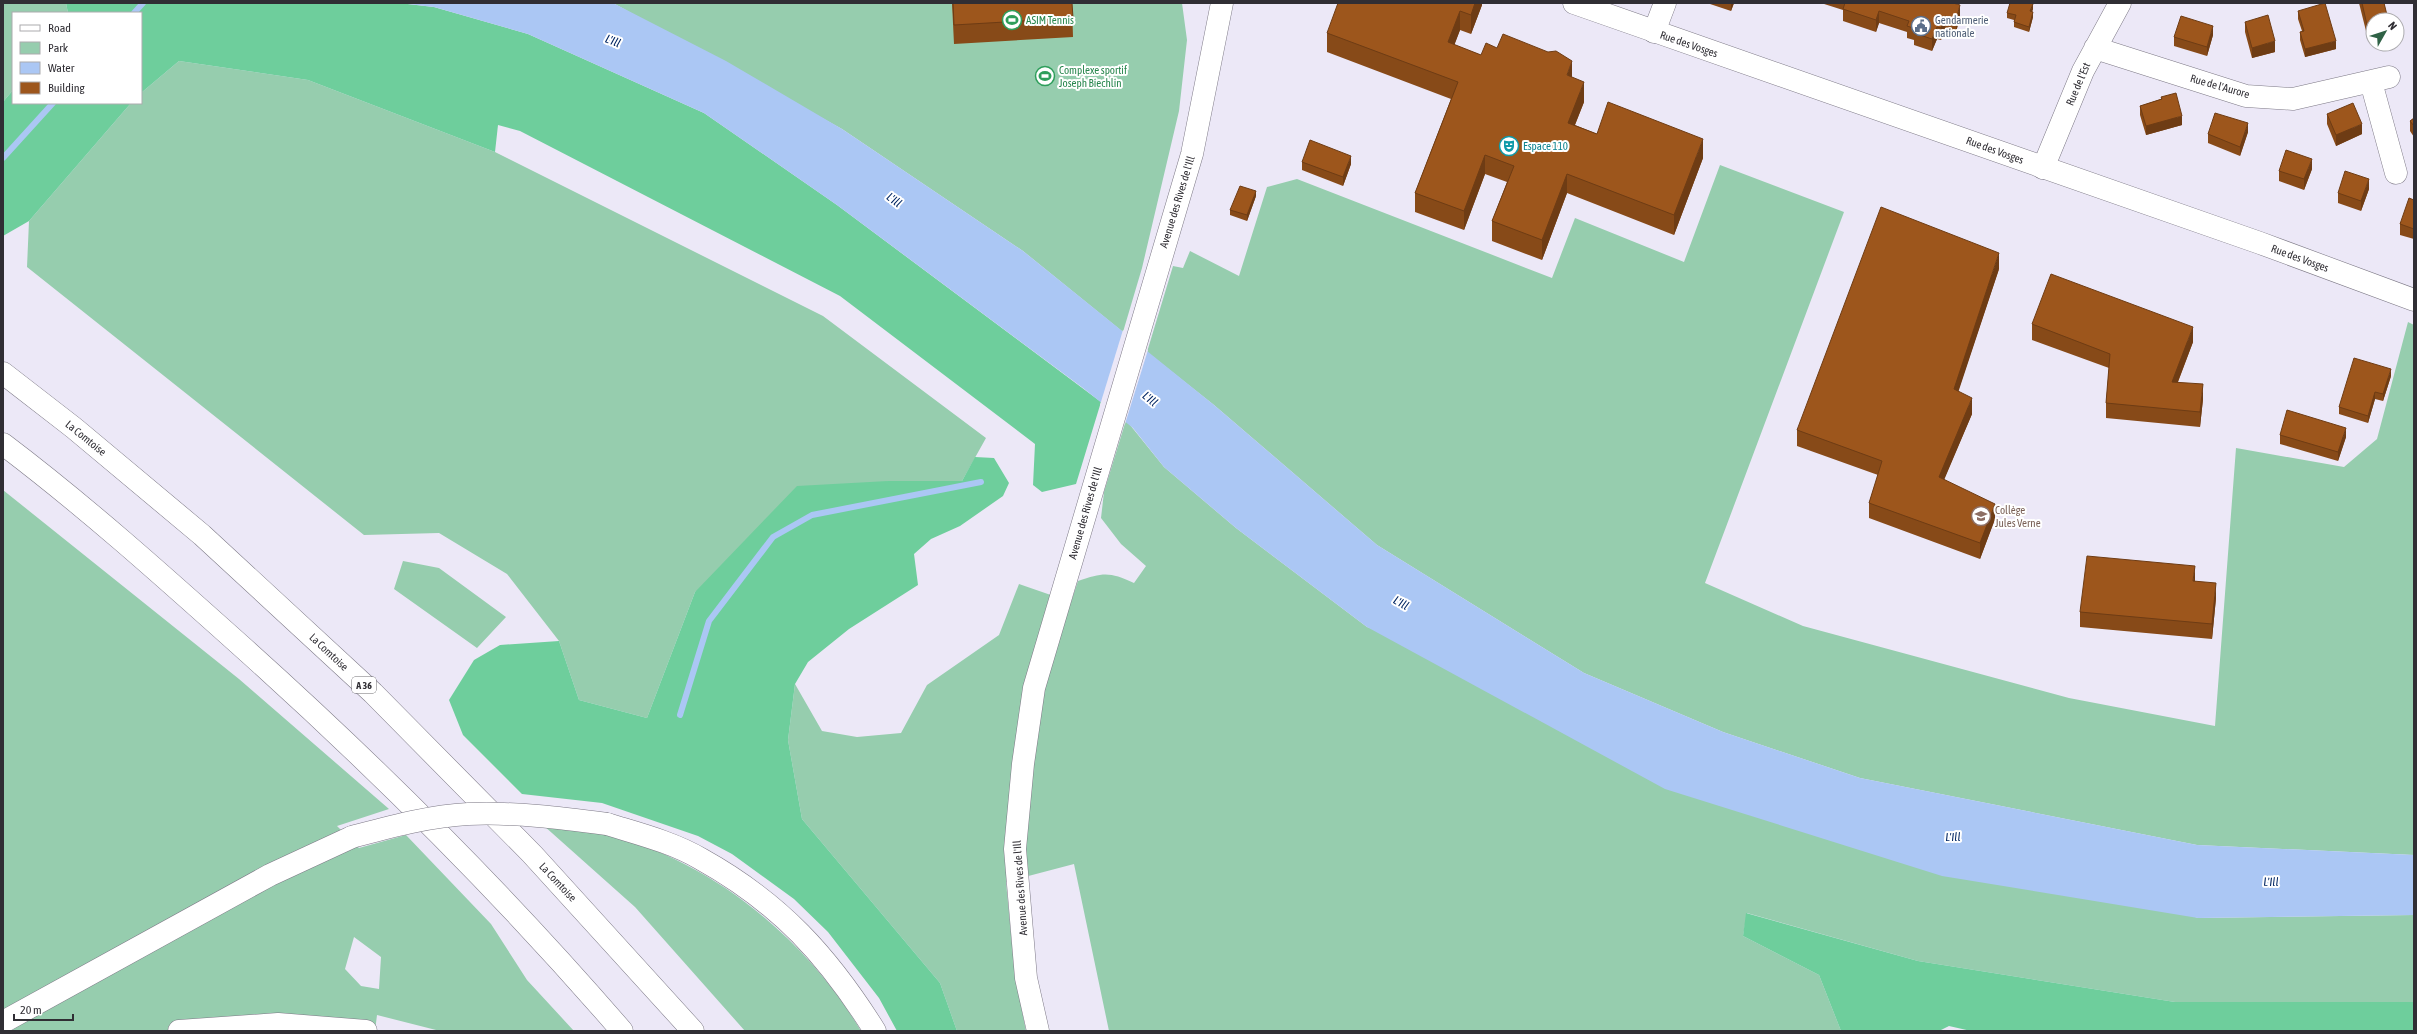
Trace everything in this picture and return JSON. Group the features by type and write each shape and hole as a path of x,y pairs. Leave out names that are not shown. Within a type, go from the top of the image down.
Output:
{"main road":[{"name":"Avenue des Rives de l'Ill","path":"1038,1031 1026,978 1015,849 1023,764 1034,688 1192,154 1222,3"},
{"name":"Rue des Vosges","path":"1574,3 2260,243 2414,300"},
{"path":"1654,32 1665,3"},
{"name":"Rue de l'Est","path":"2043,168 2095,48 2120,3"},
{"name":"Rue de l'Aurore","path":"2095,48 2246,96 2293,99 2380,80 2396,174"},
{"name":"La Comtoise","path":"3,373 74,428 202,535 373,693 532,854 693,1031"},
{"path":"3,444 163,576 333,728 491,886 622,1031"},
{"path":"3,1022 270,875 352,837 411,822 467,814 530,814 608,824 669,844 701,858 756,894 800,932 826,960 849,990 876,1031"},
{"path":"179,1031 278,1024 358,1030"}],"green space":[{"path":"3,3 66,3 68,12 12,12 12,91 3,102"},
{"path":"66,3 399,3 434,7 528,34 704,113 837,205 1101,402 1076,484 1042,492 1033,485 1035,444 840,296 520,131 498,125 495,152 308,80 179,61 142,92 142,12 68,12"},
{"path":"613,3 1182,3 1187,40 1179,111 1142,268 1123,332 1023,251 842,129"},
{"path":"179,61 308,80 495,152 823,316 986,438 962,481 888,481 695,592 647,718 579,700 559,641 507,574 439,533 364,535 27,267 29,221 130,104 142,104 142,92"},
{"path":"12,91 12,104 130,104 29,221 3,236 3,102"},
{"path":"1720,165 1844,212 1705,583 1803,626 2069,698 2215,726 2236,448 2344,467 2377,439 2408,322 2414,325 2414,855 2197,845 1860,778 1723,732 1584,673 1377,545 1214,405 1147,352 1173,266 1183,268 1190,251 1239,276 1267,187 1297,179 1552,278 1575,218 1684,262"},
{"path":"1126,420 1164,467 1236,528 1367,627 2198,918 2414,915 2414,1002 2175,1002 1918,961 1747,913 1743,936 1819,975 1841,1031 1109,1031 1074,864 1006,882 1015,975 1026,1031 957,1031 940,983 802,819 788,740 795,684 822,731 857,737 901,733 927,685 999,635 1019,584 1071,602 1078,581 1087,578 1107,574 1134,583 1146,566 1121,544 1101,518 1104,492"},
{"path":"975,457 994,458 1009,483 1003,496 960,526 931,539 914,554 918,585 849,629 808,662 795,684 788,740 802,819 940,983 957,1031 897,1031 879,998 828,932 794,899 732,854 698,836 602,803 522,794 463,735 449,700 474,660 500,645 559,641 579,700 647,718 695,592 797,486 888,481 962,481"},
{"path":"3,490 239,679 389,809 337,826 359,848 406,835 491,924 527,980 574,1031 440,1031 377,1015 375,1031 14,1031 3,1011","holes":["354,937 381,957 379,989 361,986 345,969"]},
{"path":"403,561 439,568 506,617 477,648 394,589"},
{"path":"543,825 600,833 640,845 679,861 716,882 750,906 783,934 812,964 838,997 861,1031 745,1031 635,907"},
{"path":"1746,913 1918,961 2175,1002 2414,1002 2414,1031 1971,1031 1949,1026 1939,1031 1841,1031 1819,975 1743,936"}],"water":[{"name":"L'Ill","path":"399,3 613,3 726,61 842,129 1023,251 1214,405 1377,545 1584,673 1723,732 1860,778 2197,845 2414,855 2414,915 2198,918 1942,876 1665,789 1367,627 1236,528 1164,467 1133,428 1083,388 837,205 704,113 528,34 434,7"}],"pier":[{"path":"1123,330 1148,350 1125,424 1100,405"}],"building":[{"path":"953,3 1072,3 1073,18 954,25"},
{"path":"1338,3 1475,3 1471,15 1460,11 1448,42 1481,55 1486,43 1497,48 1503,34 1548,52 1556,51 1572,61 1567,75 1584,82 1568,123 1597,134 1608,102 1703,139 1674,215 1567,174 1542,240 1492,221 1514,166 1485,155 1464,211 1415,193 1458,82 1327,33"},
{"path":"1845,3 1953,3 1960,5 1956,20 1945,16 1941,28 1937,27 1932,39 1914,33 1916,29 1907,26 1909,21 1879,11 1876,20 1843,9"},
{"path":"2010,3 2033,4 2030,11 2033,12 2029,27 2014,22 2016,15 2007,13"},
{"path":"2325,3 2336,41 2305,49 2300,32 2304,31 2298,11"},
{"path":"2362,3 2384,3 2386,12 2365,12 2365,16"},
{"path":"2268,15 2275,41 2252,48 2245,22"},
{"path":"2181,16 2213,26 2207,47 2174,37"},
{"path":"2176,93 2182,116 2146,126 2140,106 2162,99 2161,97"},
{"path":"2353,103 2362,124 2336,135 2327,114"},
{"path":"2215,113 2248,123 2240,147 2208,134"},
{"path":"2414,118 2414,126 2410,121"},
{"path":"1310,140 1351,156 1343,177 1302,162"},
{"path":"2286,150 2312,159 2304,179 2279,171"},
{"path":"2345,171 2369,179 2361,201 2338,193"},
{"path":"1240,186 1256,191 1247,215 1230,210"},
{"path":"2409,198 2414,200 2414,229 2400,224"},
{"path":"1881,207 1999,253 1954,389 1972,398 1939,477 1995,504 1980,543 1869,503 1882,461 1797,430"},
{"path":"2051,274 2193,327 2172,382 2203,384 2200,412 2106,403 2110,354 2032,324"},
{"path":"2354,358 2391,369 2383,394 2375,392 2368,416 2339,407"},
{"path":"2287,410 2346,428 2338,452 2280,435"},
{"path":"2087,556 2195,566 2193,581 2216,583 2212,624 2080,612"}],"waterway":[{"path":"135,12 143,3"},
{"path":"3,158 52,104"},
{"path":"680,715 709,621 773,537 812,515 981,482"}],"place":[{"name":"ASIM Tennis","path":"1012,20"},
{"name":"Gendarmerie nationale","path":"1921,26"},
{"name":"Complexe sportif Joseph Biechlin","path":"1045,76"},
{"name":"Espace 110","path":"1509,146"},
{"name":"Collège Jules Verne","path":"1981,516"}]}
